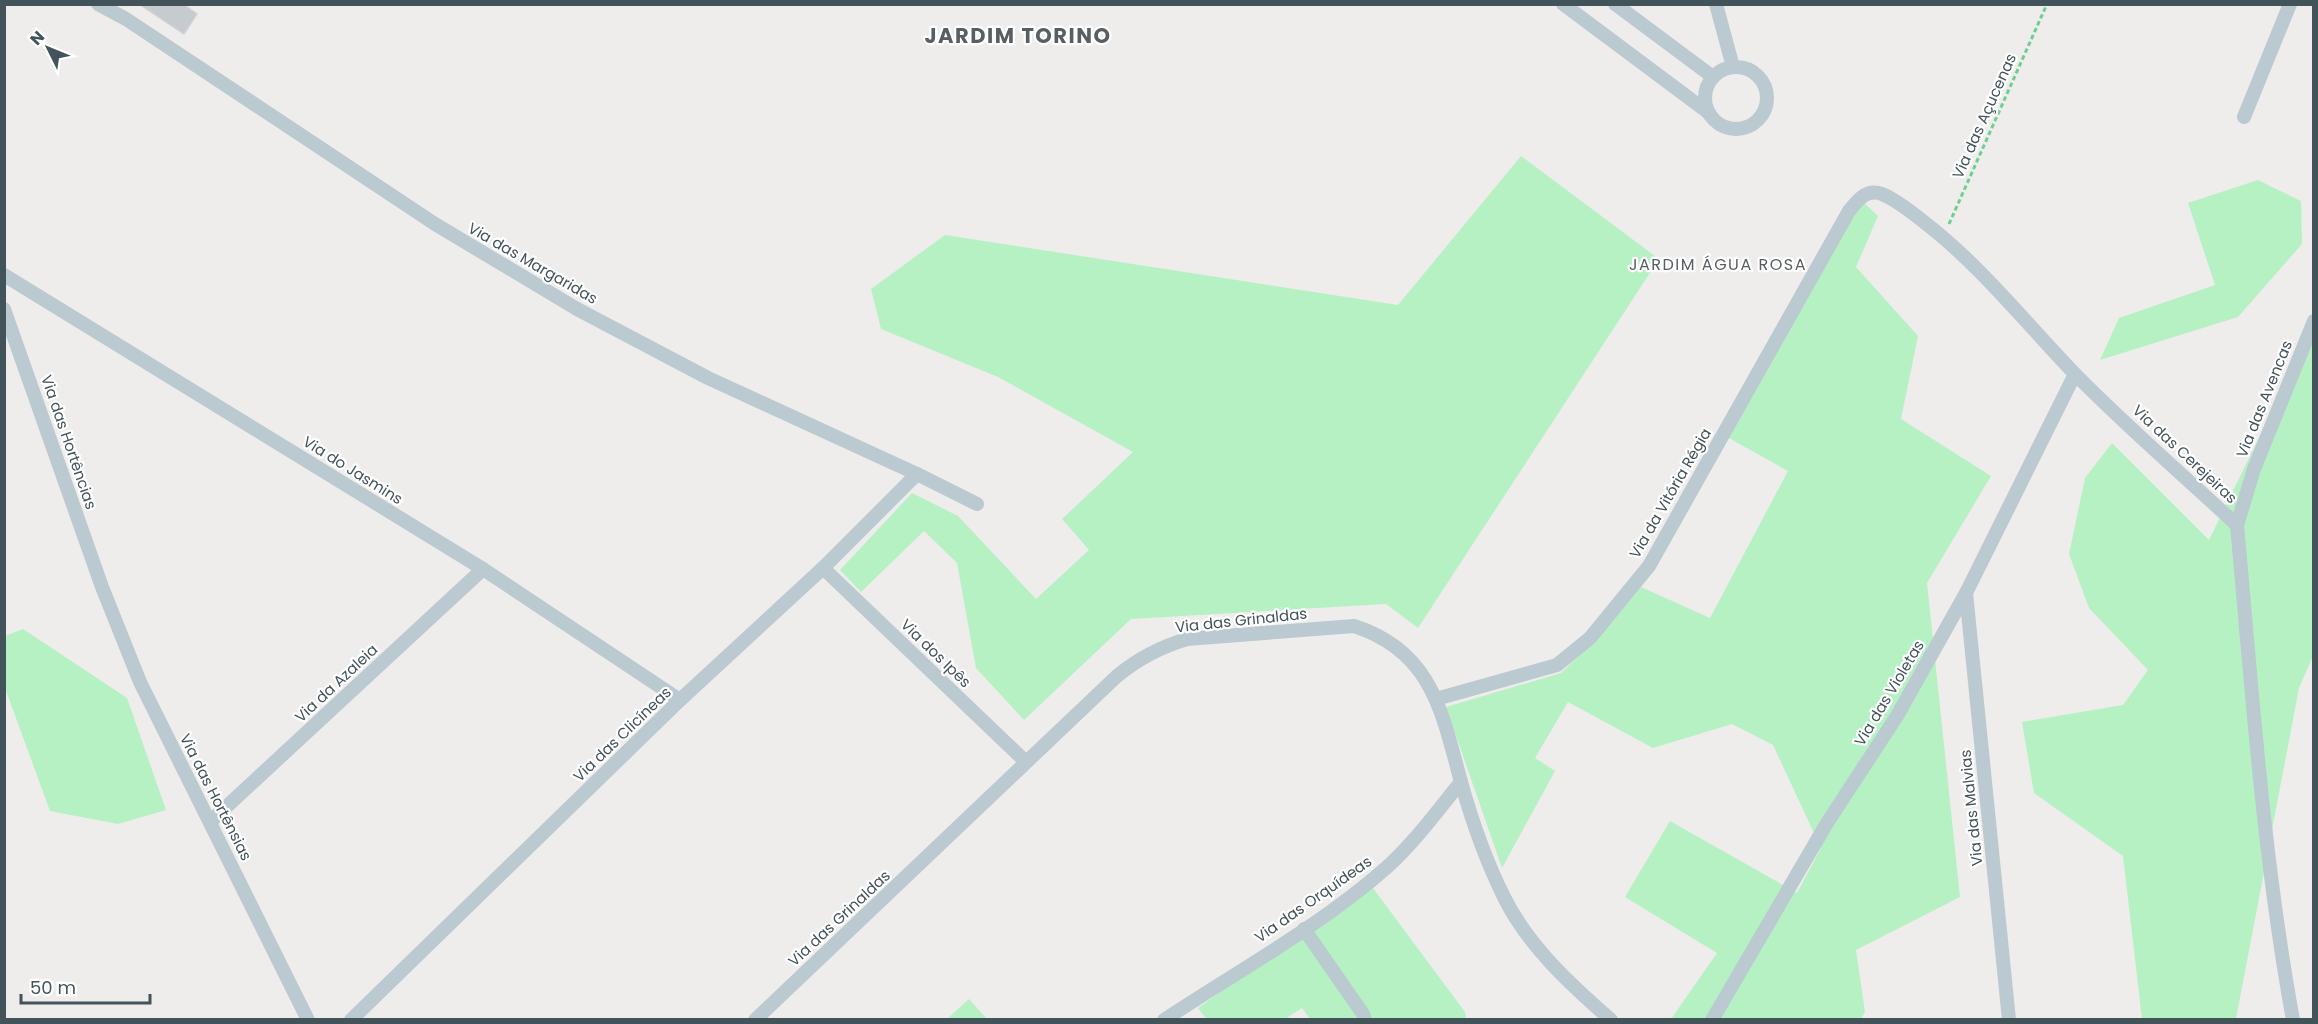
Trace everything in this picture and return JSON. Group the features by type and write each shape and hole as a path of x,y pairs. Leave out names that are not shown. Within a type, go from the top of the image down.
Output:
{"street":[{"name":"Via das Margaridas","path":"98,4 126,19 435,224 577,309 708,378 917,474 976,504"},
{"path":"1563,4 1724,126 1734,129 1754,123 1766,105 1764,85 1751,71 1733,67 1724,69 1713,77 1706,88 1705,97 1709,113"},
{"path":"1615,4 1713,77"},
{"path":"1716,4 1733,67"},
{"path":"2244,117 2290,4"},
{"name":"Via das Cerejeiras","path":"1849,211 1859,198 1867,193 1883,194 1910,211 1943,237 2075,374 2237,525 2267,849 2281,955 2293,1020"},
{"name":"Via da Vitória Régia","path":"1436,699 1557,665 1590,638 1649,566 1849,211"},
{"name":"Via do Jasmins","path":"4,275 483,569 680,700"},
{"name":"Via das Hortências","path":"4,309 102,587"},
{"name":"Via das Avencas","path":"2237,525 2254,469 2313,321"},
{"name":"Via das Violetas","path":"1712,1020 1827,823 1897,716 1966,593 2075,374"},
{"name":"Via das Clicíneas","path":"351,1020 680,700 823,568 917,474"},
{"name":"Via dos Ipês","path":"823,568 1026,762"},
{"name":"Via da Azaleia","path":"211,821 483,569"},
{"name":"Via das Hortênsias","path":"102,587 140,682 308,1020"},
{"name":"Via das Malvias","path":"1966,593 2009,1020"},
{"name":"Via das Grinaldas","path":"754,1020 1139,658 1187,639 1354,626 1375,633 1415,663 1436,699 1452,742 1461,782 1488,861 1504,899 1547,959 1611,1020"},
{"name":"Via das Orquídeas","path":"1164,1020 1352,896 1388,867 1461,782"},
{"path":"1304,929 1365,1020"}],"path":[{"name":"Via das Açucenas","path":"1943,237 2047,4"}],"green space":[{"path":"1521,156 1659,259 1418,628 1386,604 1131,619 1024,720 976,668 957,563 924,531 861,592 840,570 912,493 958,516 1036,599 1089,550 1062,519 1133,452 998,377 881,329 871,289 945,235 1398,305"},
{"path":"2258,180 2301,201 2302,244 2238,317 2100,360 2119,318 2215,285 2188,203"},
{"path":"1859,198 1878,216 1856,267 1918,336 1901,419 1991,476 1927,583 1960,897 1856,950 1865,1012 1861,1019 1671,1019 1717,953 1625,897 1670,821 1797,893 1821,848 1773,745 1732,724 1653,748 1568,702 1535,758 1555,771 1502,868 1446,707 1561,673 1595,641 1641,587 1710,618 1788,471 1727,437"},
{"path":"2313,327 2313,656 2299,688 2236,1019 2142,1019 2123,856 2034,793 2022,722 2123,705 2148,670 2089,608 2069,554 2085,478 2112,443 2209,540"},
{"path":"23,629 127,698 166,810 118,824 50,811 5,688 5,636"},
{"path":"1370,884 1465,1012 1466,1019 1310,1019 1302,1008 1285,1019 1207,1020 1198,1008"},
{"path":"969,999 987,1019 947,1019"}],"building":[{"path":"139,4 183,4 197,14 184,34"}],"district":[{"name":"JARDIM TORINO","path":"1018,35"},
{"name":"JARDIM ÁGUA ROSA","path":"1718,264"}]}
